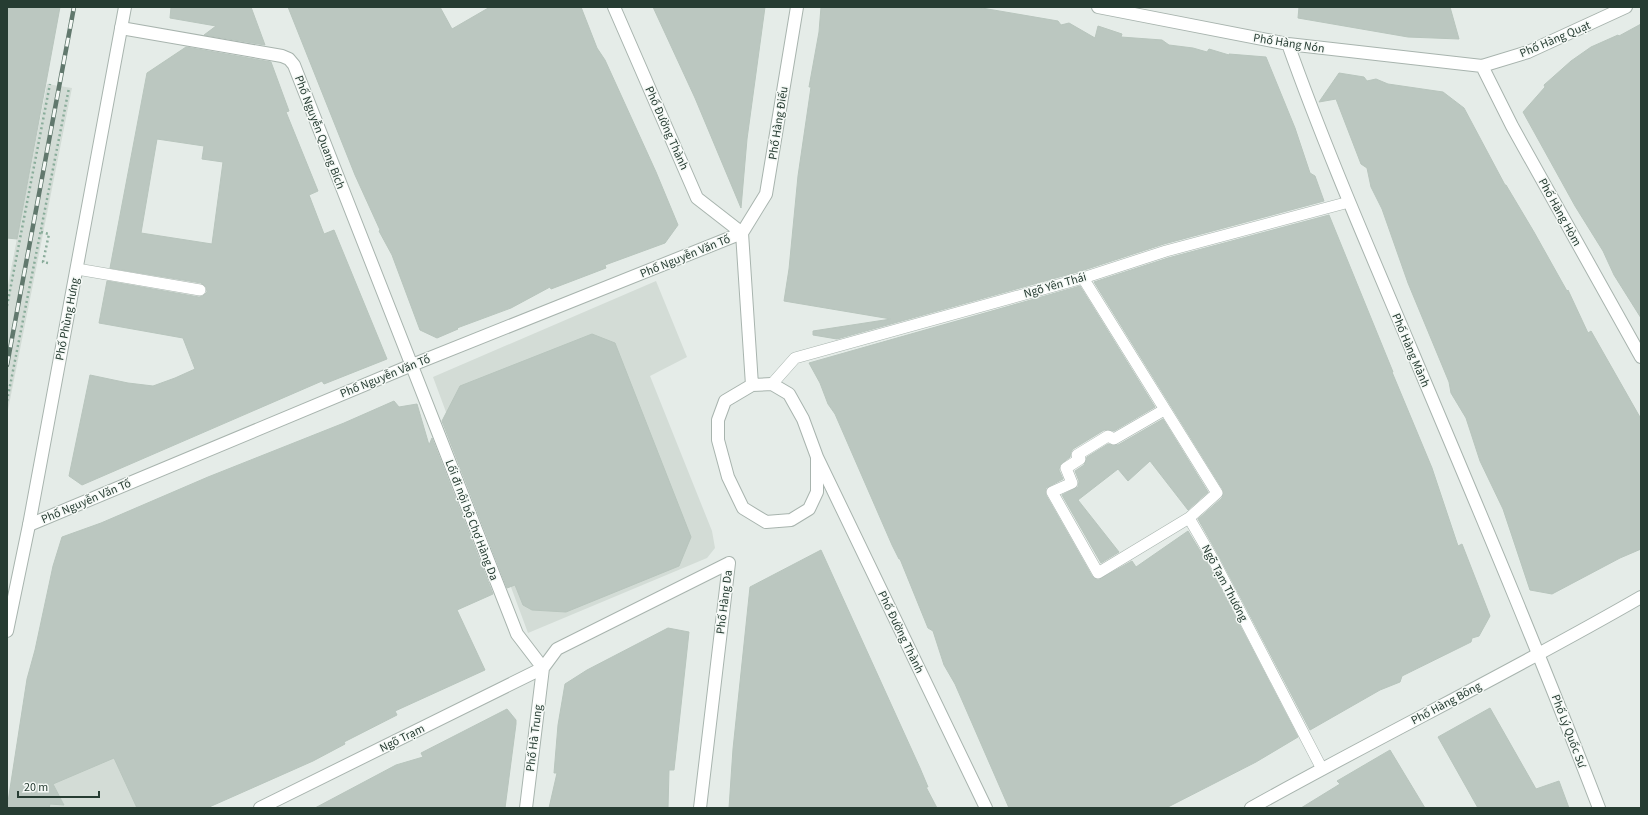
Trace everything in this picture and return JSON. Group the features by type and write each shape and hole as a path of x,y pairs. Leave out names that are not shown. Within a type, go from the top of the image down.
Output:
{"street":[{"name":"Phố Phùng Hưng","path":"7,631 29,525 125,7"},
{"name":"Phố Đường Thành","path":"614,7 698,198 742,233"},
{"name":"Phố Hàng Điếu","path":"742,233 766,194 797,7"},
{"name":"Phố Hàng Nón","path":"1098,7 1135,11 1288,44 1482,66"},
{"name":"Phố Hàng Quạt","path":"1482,66 1528,52 1626,7"},
{"name":"Phố Nguyễn Quang Bích","path":"121,28 282,56 289,59 294,65 412,365"},
{"name":"Phố Hàng Mành","path":"1288,44 1306,96 1349,202 1539,654"},
{"name":"Phố Hàng Hòm","path":"1482,66 1512,126 1637,341 1641,357"},
{"name":"Phố Nguyễn Văn Tố","path":"29,525 412,365 742,233"},
{"path":"742,233 752,385"},
{"name":"Lối đi nội bộ Chợ Hàng Da","path":"412,365 517,634 543,668"},
{"path":"772,384 789,394 803,419 817,457 816,492 809,509 791,520 766,522 743,508 728,477 718,440 718,420 725,401 752,385 772,384"},
{"name":"Phố Đường Thành","path":"817,457 986,808"},
{"name":"Phố Hàng Da","path":"543,668 557,649 729,563 700,808"},
{"name":"Phố Hàng Bông","path":"1251,808 1539,654 1641,597"},
{"name":"Phố Lý Quốc Sư","path":"1539,654 1599,808"},
{"name":"Ngõ Trạm","path":"260,808 543,668"},
{"name":"Phố Hà Trung","path":"526,808 543,668"}],"lane":[{"name":"Ngõ Yên Thái","path":"772,384 795,358 1083,278 1166,251 1349,202"},
{"path":"76,269 200,290"},
{"path":"1083,278 1217,493 1189,518 1098,573 1052,492 1072,483 1066,468 1080,459 1077,455 1108,436 1114,439 1164,410"},
{"name":"Ngõ Tạm Thương","path":"1189,518 1214,561 1322,769"}],"path":[{"path":"7,306 50,84"},
{"path":"7,401 68,88"},
{"path":"41,232 49,234 43,262 48,263"}],"shaded area":[{"path":"47,84 72,88 7,415 7,290"},
{"path":"656,281 687,357 650,376 712,531 715,548 707,558 528,633 433,377"},
{"path":"56,711 196,808 7,808 7,800 64,804 53,784"}],"building":[{"path":"7,7 60,7 17,239 7,238"},
{"path":"171,7 251,7 265,45 204,35 216,26 170,18"},
{"path":"288,7 440,7 452,29 490,7 581,7 597,48 605,60 656,172 678,225 665,243 605,265 606,268 593,273 551,289 550,287 511,308 457,328 458,329 437,338 420,330 392,255 379,231 380,230 355,175"},
{"path":"653,7 765,7 747,139 741,208 695,98"},
{"path":"821,7 976,7 1058,21 1061,25 1069,23 1095,38 1098,26 1122,34 1121,37 1162,40 1169,45 1193,48 1207,52 1209,49 1229,55 1266,57 1295,128 1310,173 1315,176 1324,201 1164,244 1081,271 837,339 813,335 813,331 891,319 784,301 789,269 798,176 811,87 809,87 819,32"},
{"path":"1299,7 1450,7 1459,39 1408,37 1298,18"},
{"path":"1641,24 1641,318 1614,275 1603,251 1575,206 1523,112 1545,87 1544,85 1571,61 1591,47 1618,35 1619,36"},
{"path":"186,47 271,62 289,111 286,112 318,191 309,195 324,234 334,230 387,359 324,384 322,381 82,485 69,476 90,375 128,383 153,386 195,369 183,338 99,323 107,281 199,297 203,296 207,292 206,287 201,283 110,268 147,73","holes":["157,139 204,146 202,159 223,162 212,244 141,233"]},
{"path":"1339,73 1364,77 1367,81 1376,79 1388,84 1443,92 1464,108 1505,185 1534,232 1567,291 1568,290 1588,333 1591,331 1641,419 1641,549 1620,558 1552,594 1530,590 1503,509 1480,461 1466,418 1451,393 1449,382 1408,283 1382,209 1371,187 1367,168 1361,164 1336,99 1319,102"},
{"path":"1329,215 1432,468 1458,546 1462,544 1490,616 1479,636 1472,638 1471,642 1402,676 1400,682 1380,690 1310,730 1198,519 1222,498 1223,490 1094,282 1168,258"},
{"path":"1080,286 1155,407 1114,431 1104,430 1073,449 1070,457 1060,465 1059,470 1063,479 1046,488 1046,495 1092,576 1098,580 1132,561 1136,567 1188,531 1208,564 1298,737 1256,762 1166,808 1009,808 955,684 944,665 933,631 928,628 900,559 892,545 835,414 828,404 820,383 809,363"},
{"path":"592,334 615,343 691,537 679,566 566,612 532,610 523,605 515,585 507,588 442,421 460,386"},
{"path":"394,401 399,407 417,404 429,445 432,438 493,594 457,610 485,670 395,711 397,715 344,742 345,744 313,761 207,808 137,808 114,758 53,784 64,805 50,804 49,808 7,808 27,679 35,650 53,566 62,537 101,523 208,477 344,423"},
{"path":"1163,419 1208,492 1188,510 1150,461 1128,481 1118,469 1078,500 1119,552 1101,563 1062,495 1078,487 1079,481 1075,471 1084,465 1087,457 1108,444 1118,445"},
{"path":"821,550 920,768 928,787 926,787 937,808 729,808 733,749 750,587"},
{"path":"668,628 689,632 674,770 669,770 668,808 549,808 557,773 554,773 558,725 565,684 587,670"},
{"path":"1490,708 1536,789 1559,781 1569,808 1478,808 1438,737"},
{"path":"507,709 516,720 516,724 505,808 315,808 396,765 423,757 421,753"},
{"path":"1390,750 1425,808 1301,808 1340,784 1337,781"}],"railway":[{"path":"7,365 74,7"}]}
